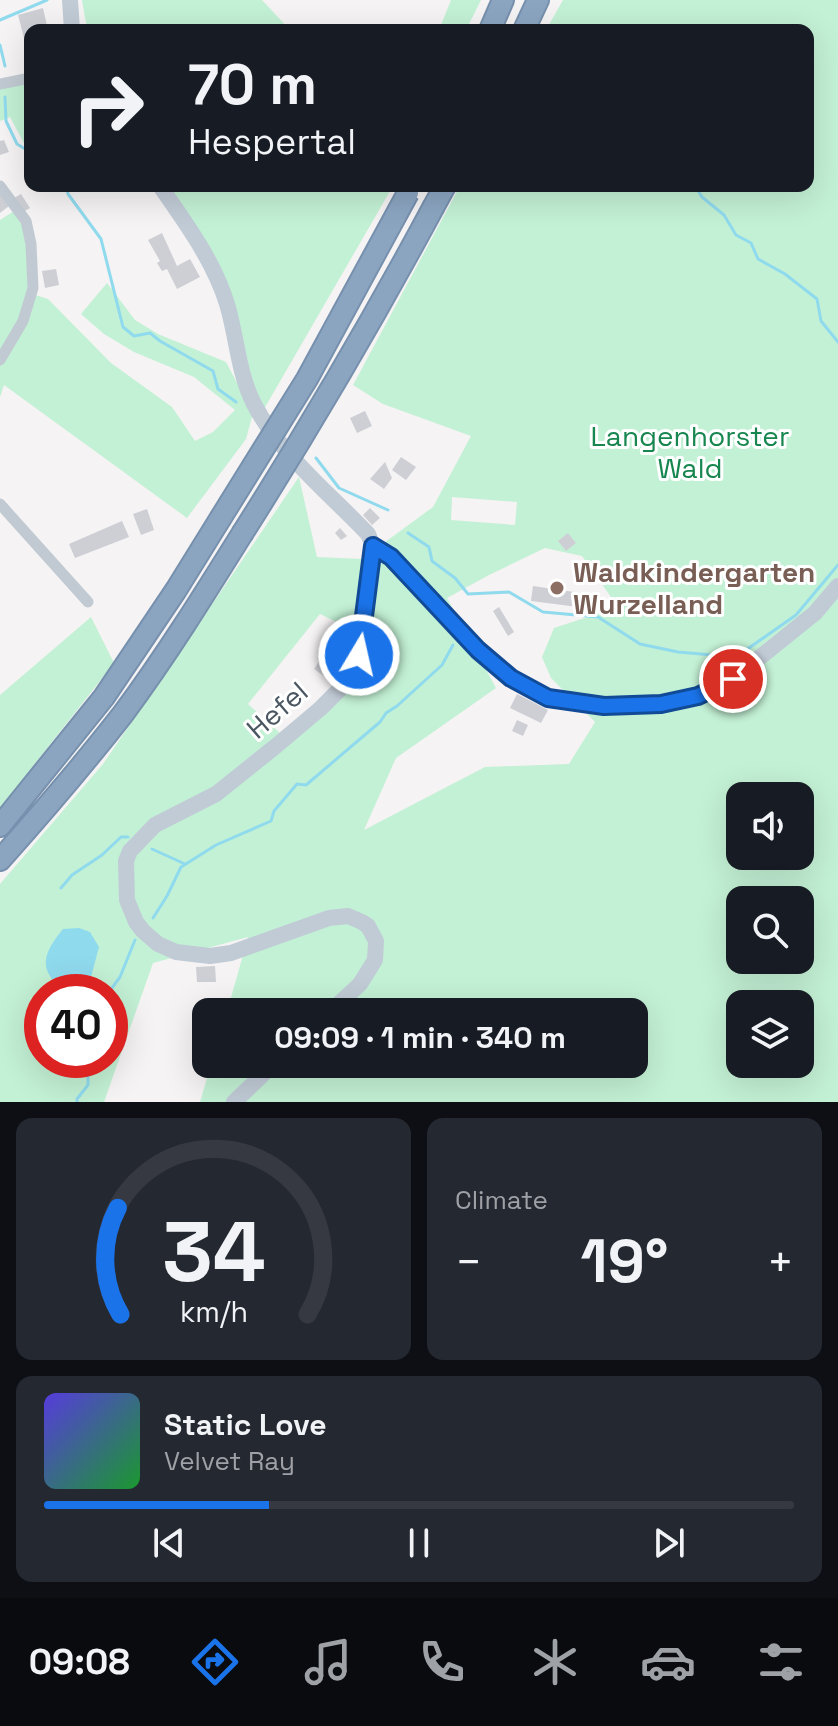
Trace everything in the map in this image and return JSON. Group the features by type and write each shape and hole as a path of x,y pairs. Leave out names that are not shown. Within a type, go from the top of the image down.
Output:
{"highway":[{"path":"493,24 503,0"},
{"path":"527,24 538,0"},
{"path":"0,826 104,697 138,648 307,379 408,192"},
{"path":"0,860 86,761 183,627 287,463 442,192"}],"main road":[{"path":"70,0 72,24"},
{"path":"164,192 191,230 222,289 242,374 260,416 298,463 368,534 373,546 391,557 478,650 511,678 548,698 604,706 661,704 698,696 733,679 815,613 838,586"},
{"name":"Hefel","path":"345,998 360,984 375,960 376,941 368,926 362,922 348,916 329,918 231,953 210,956 176,952 158,944 136,922 127,900 126,861 130,851 155,825 216,794 341,688 359,655 373,546"},
{"path":"234,1102 259,1078"}],"street":[{"path":"0,186 26,221 31,244 33,288 23,321 0,360"},
{"path":"0,504 88,602"}],"green space":[{"path":"82,0 262,0 284,24 87,24"},
{"path":"451,0 481,0 469,24 441,24"},
{"name":"Langenhorster Wald","path":"563,0 838,0 838,1102 200,1102 207,1078 648,1078 648,998 231,998 248,937 153,963 128,1034 128,974 24,974 24,1078 112,1078 104,1102 0,1102 0,884 103,764 299,477 317,557 362,559 433,507 471,436 383,404 353,385 457,192 814,192 814,24 549,24","holes":["452,497 517,502 515,525 451,520","545,548 582,556 618,607 554,628 542,657 551,678 595,722 569,764 485,767 364,830 396,758 496,688 447,598","320,614 351,629 338,682 281,734 248,704"]},
{"path":"24,80 24,143 10,117 0,121 0,86"},
{"path":"163,192 390,192 260,416 227,304"},
{"path":"14,211 28,237 29,293 48,299 111,363 172,407 195,441 213,432 235,410 194,377 134,352 104,334 81,314 107,283 135,320 158,334 226,362 253,413 246,439 187,518 4,385 0,397 0,220"},
{"path":"91,617 114,663 0,808 0,695"}],"water":[{"path":"79,928 90,932 99,947 92,974 49,974 46,957 63,929"}],"building":[{"path":"43,8 47,24 24,24 24,38 18,15"},
{"path":"4,140 9,152 0,155 0,141"},
{"path":"0,194 9,206 0,213"},
{"path":"21,194 30,208 23,212 14,198"},
{"path":"162,233 177,266 190,259 200,277 177,289 167,269 162,271 157,263 160,261 148,240"},
{"path":"56,269 59,285 45,288 42,271"},
{"path":"365,411 372,426 357,433 350,418"},
{"path":"401,457 416,467 406,480 392,470"},
{"path":"385,462 392,478 384,489 370,479"},
{"path":"370,508 380,518 372,525 363,515"},
{"path":"147,509 154,530 141,535 133,514"},
{"path":"122,521 129,537 75,558 69,544"},
{"path":"340,528 347,536 341,540 335,533"},
{"path":"568,533 576,543 566,551 558,541"},
{"path":"533,586 588,594 586,608 531,601"},
{"path":"499,607 514,632 508,636 493,611"},
{"path":"331,644 341,651 324,676 314,669"},
{"path":"517,694 548,710 541,723 510,708"},
{"path":"517,720 528,725 523,736 512,731"},
{"path":"215,966 216,982 197,982 196,967"}],"waterway":[{"path":"0,20 47,0"},
{"path":"0,45 5,66"},
{"path":"5,97 6,121 17,144 24,148"},
{"path":"68,192 101,239 123,327 134,336 150,333 213,371 218,389 236,402"},
{"path":"699,192 724,215 736,235 751,243 758,259 785,274 817,299 821,321 838,342"},
{"path":"316,458 339,488 388,510"},
{"path":"408,533 429,547 432,561 455,578 468,594 509,592 543,612 598,617 640,644 678,652 736,657 796,615 838,565"},
{"path":"153,918 181,867 216,845 271,821 274,811 297,784 306,785 380,722 386,713 442,665 453,645"},
{"path":"61,888 72,875 102,855 121,837 128,837"},
{"path":"152,849 185,864"},
{"path":"121,974 135,940"},
{"path":"77,1102 88,1085 88,1078"}],"place":[{"name":"Waldkindergarten Wurzelland","path":"557,588"}],"route":[{"path":"359,655 373,546 391,557 478,650 511,678 548,698 604,706 661,704 698,696 733,679"}]}
